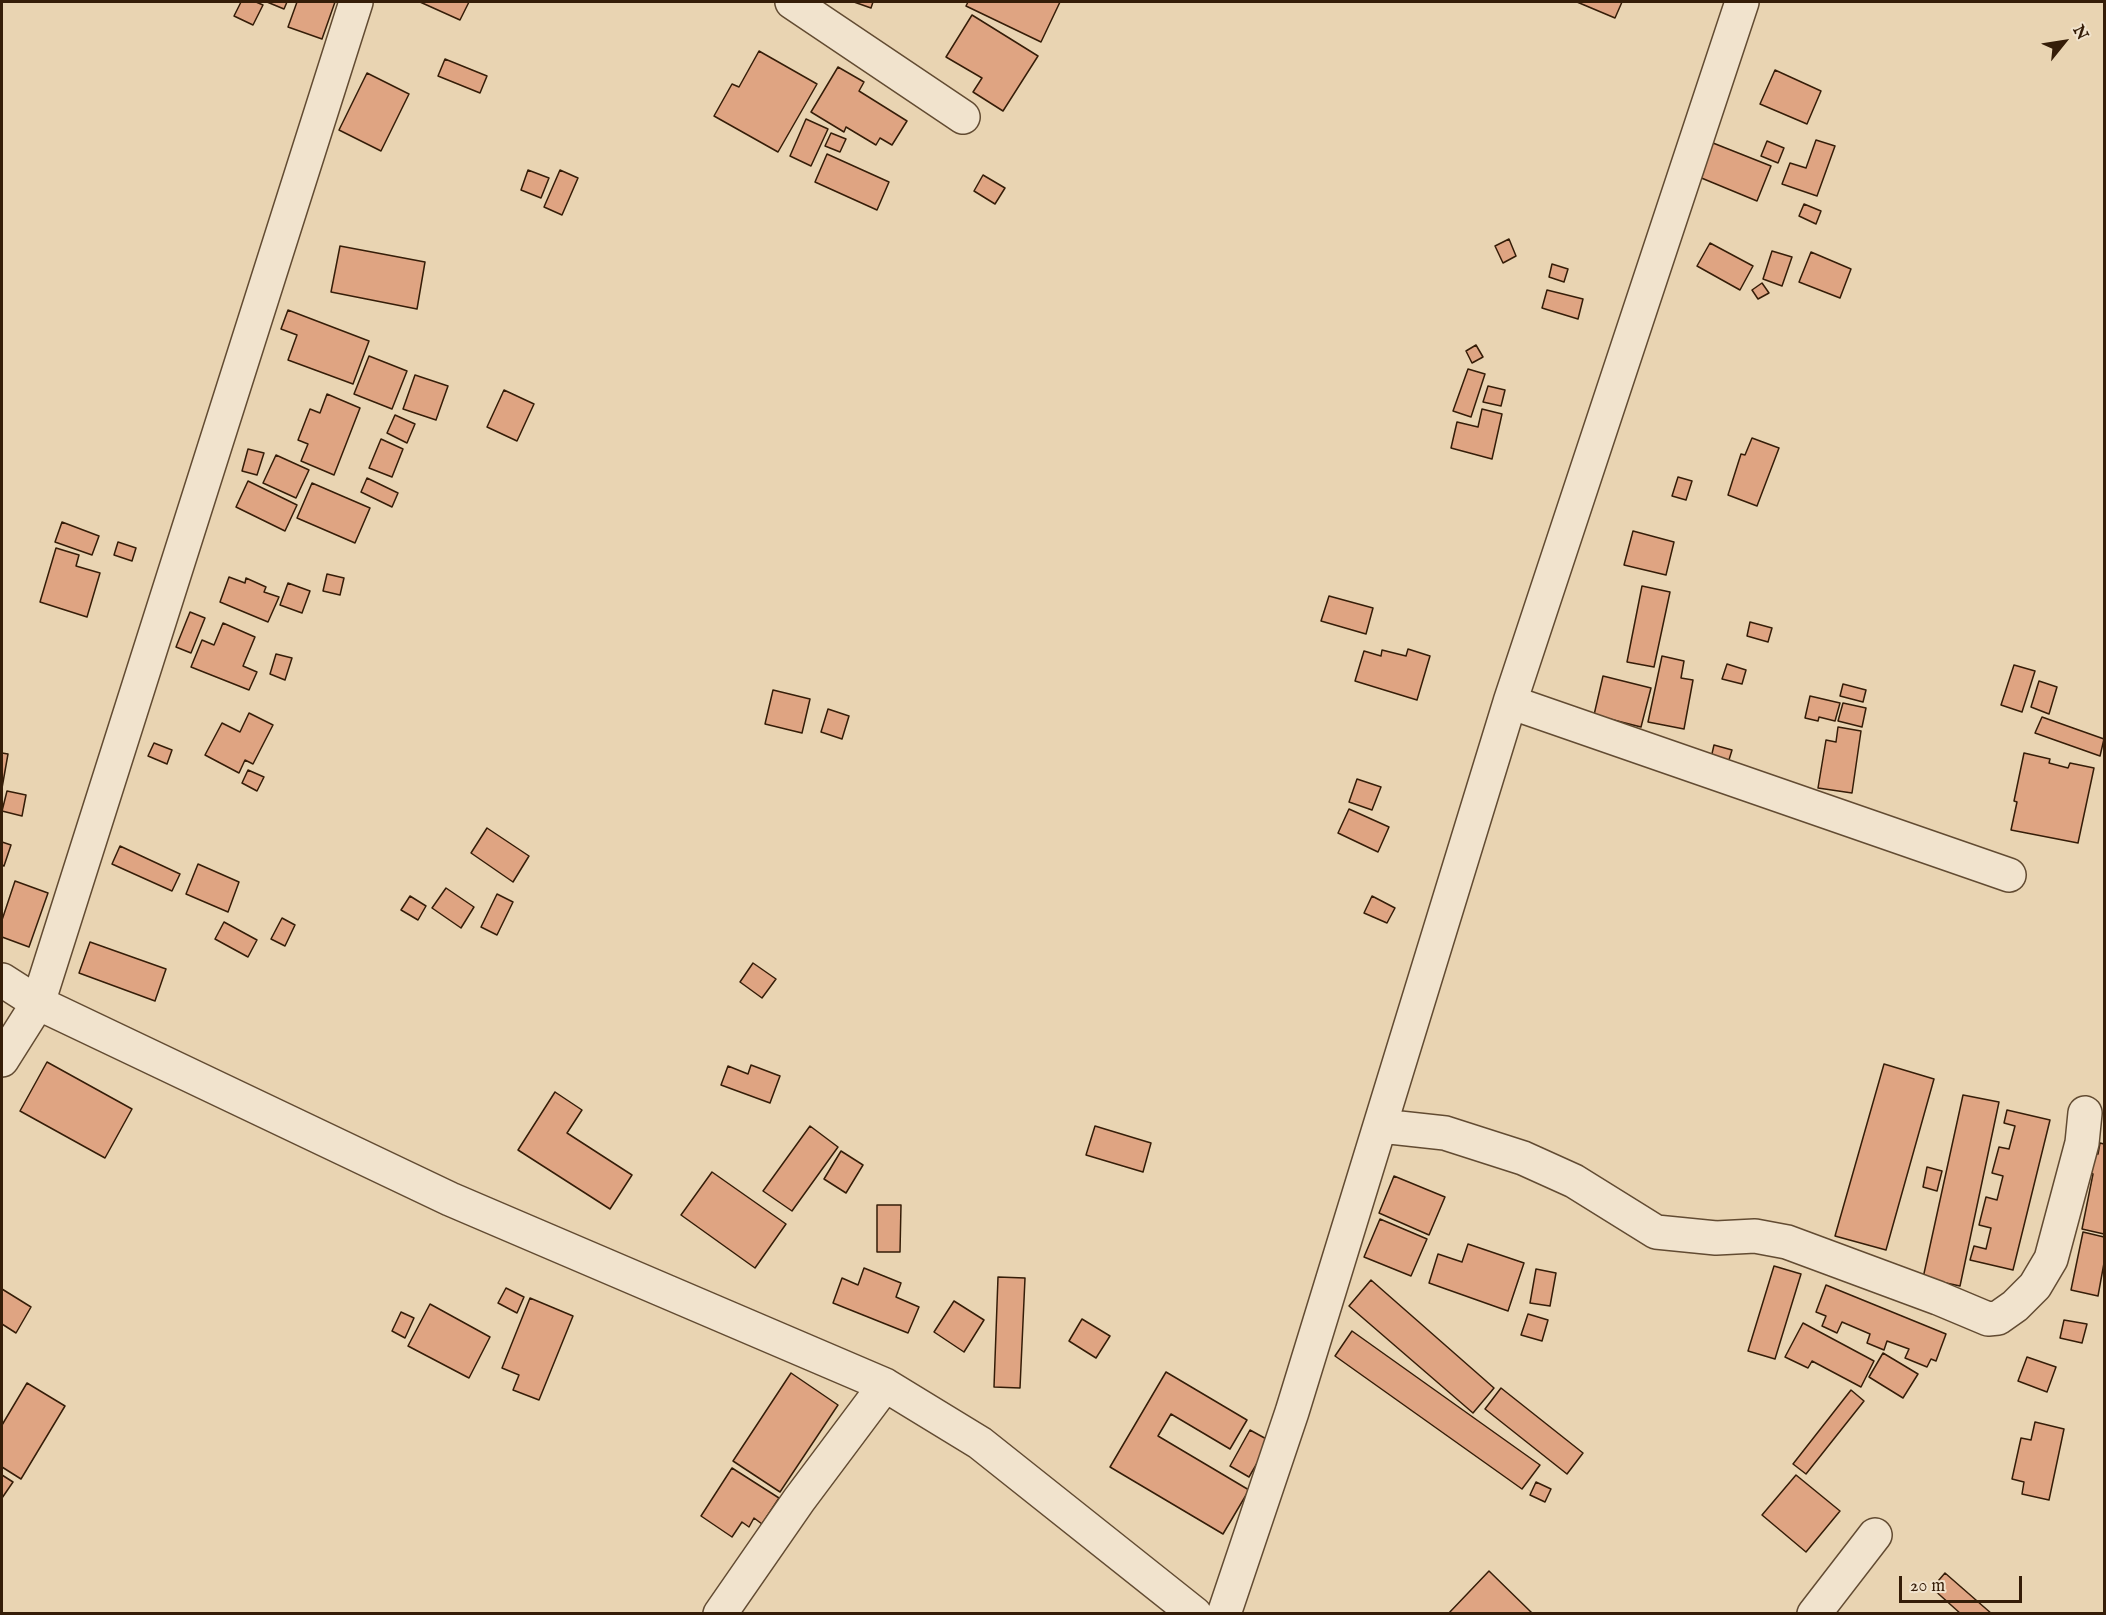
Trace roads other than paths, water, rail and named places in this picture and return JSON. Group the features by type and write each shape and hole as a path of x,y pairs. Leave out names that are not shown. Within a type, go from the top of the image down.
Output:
{"street":[{"path":"2,1060 38,1003 356,2"},
{"path":"792,2 963,117"},
{"path":"1224,1614 1292,1412 1510,702 1742,2"},
{"path":"1510,702 2009,875"},
{"path":"2,980 38,1003 450,1199 885,1385 980,1443 1195,1614"},
{"path":"1381,1126 1445,1133 1523,1158 1574,1181 1656,1232 1716,1238 1755,1236 1788,1242 1988,1319 1998,1318 2015,1306 2035,1286 2051,1258 2082,1143 2085,1113"},
{"path":"720,1614 799,1500 885,1385"},
{"path":"1814,1614 1875,1535"}]}
